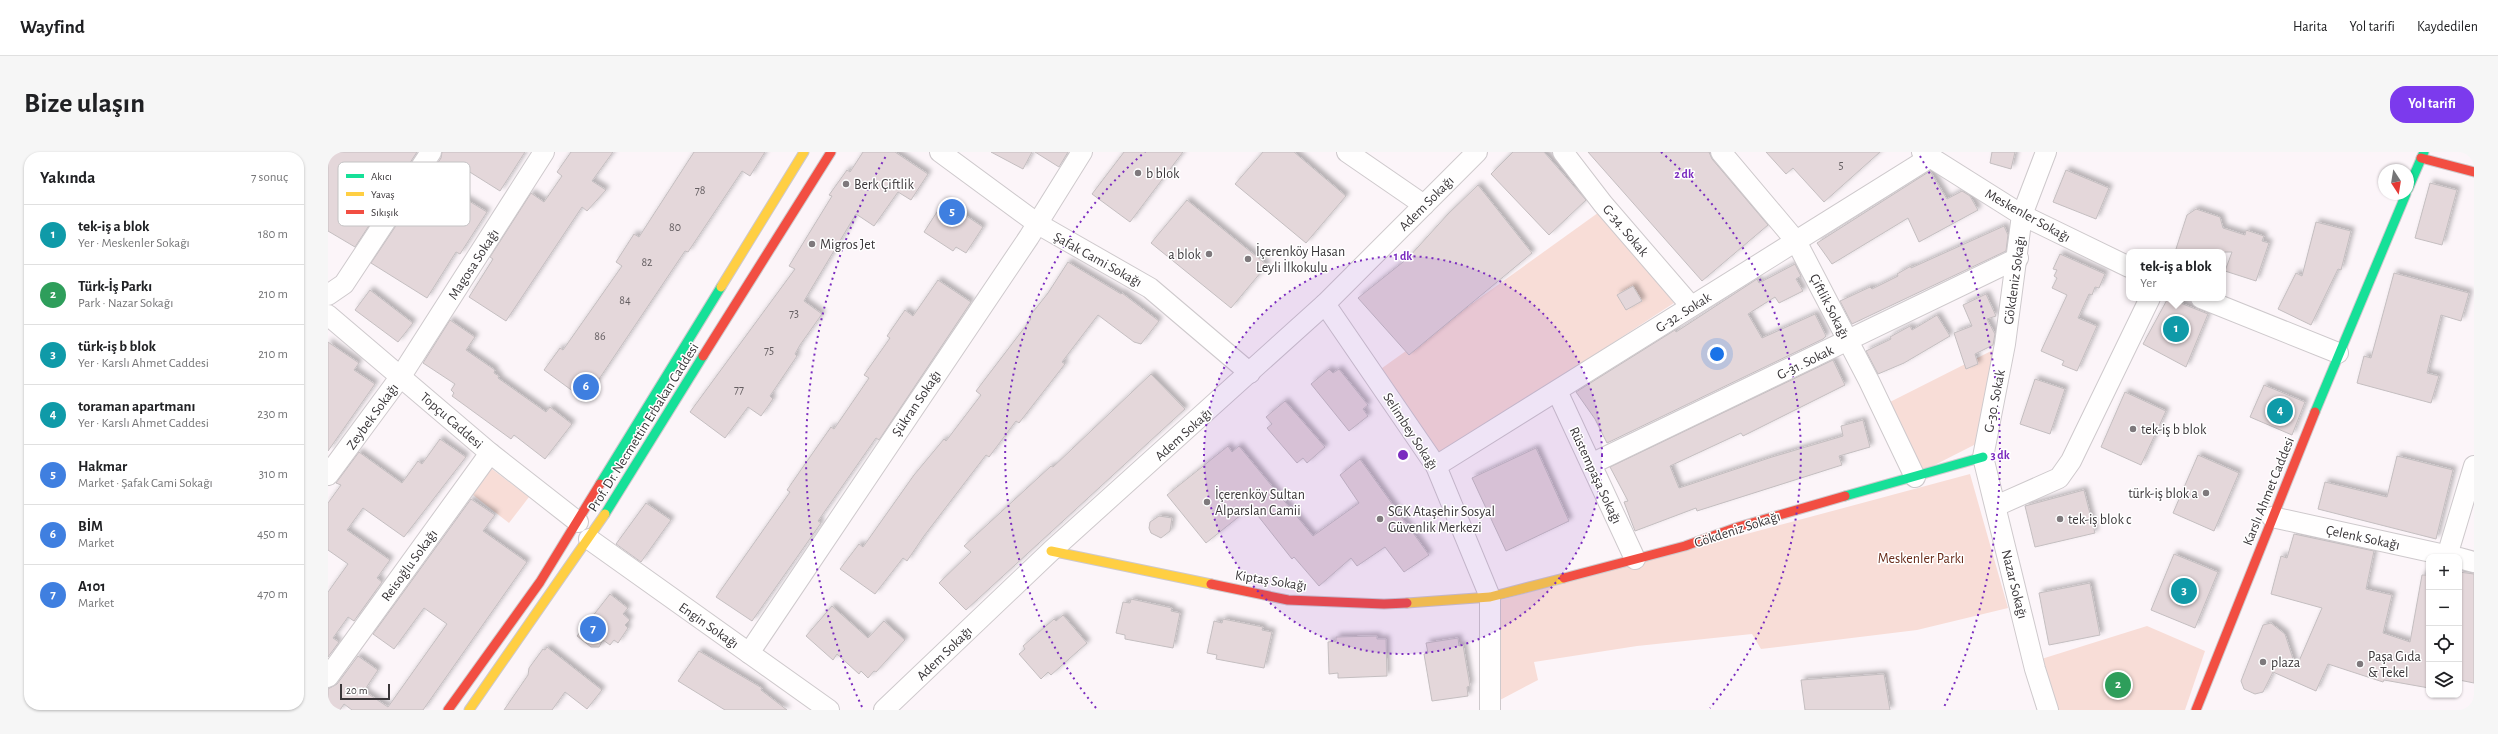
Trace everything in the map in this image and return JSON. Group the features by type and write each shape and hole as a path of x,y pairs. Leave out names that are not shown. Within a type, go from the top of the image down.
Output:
{"street":[{"path":"424,162 431,152"},
{"name":"Magosa Sokağı","path":"401,376 544,152"},
{"name":"Prof. Dr. Necmettin Erbakan Caddesi","path":"448,710 540,582 804,152"},
{"name":"Prof. Dr. Necmettin Erbakan Caddesi","path":"469,710 589,539 831,152"},
{"name":"Şafak Cami Sokağı","path":"940,152 1038,224 1150,288 1250,373"},
{"name":"Şükran Sokağı","path":"749,653 1038,224 1082,152"},
{"path":"1347,152 1424,205"},
{"name":"Adem Sokağı","path":"884,710 1051,551 1325,304 1477,152"},
{"name":"G-34. Sokak","path":"1563,152 1603,204 1691,306"},
{"name":"Çiftlik Sokağı","path":"1721,152 1796,241 1848,341 1915,477"},
{"name":"Gökdeniz Sokağı","path":"2005,344 2018,258 2022,215 2046,152"},
{"name":"G-32. Sokak","path":"1436,466 1796,241 1926,155"},
{"name":"Meskenler Sokağı","path":"1926,155 2022,215 2126,266"},
{"path":"2414,174 2422,155 2474,172"},
{"name":"Karslı Ahmet Caddesi","path":"2196,710 2338,353 2403,200"},
{"path":"328,295 344,284 382,226"},
{"name":"G-31. Sokak","path":"1591,464 2018,258"},
{"path":"1996,506 2059,478 2071,461 2149,301"},
{"path":"2208,301 2338,353"},
{"name":"Selimbey Sokağı","path":"1325,304 1436,466 1490,597 1490,710"},
{"name":"Topçu Caddesi","path":"328,315 490,453 578,522"},
{"name":"G-30. Sokak","path":"1984,457 2005,344"},
{"name":"Zeybek Sokağı","path":"328,475 401,376"},
{"name":"Rüstempaşa Sokağı","path":"1557,391 1635,560"},
{"name":"Reisoğlu Sokağı","path":"328,677 490,453"},
{"name":"Gökdeniz Sokağı","path":"1490,597 1685,546 1738,527 1984,457"},
{"name":"Nazar Sokağı","path":"1984,457 2035,669 2048,710"},
{"path":"2454,554 2474,466"},
{"name":"Çelenk Sokağı","path":"2272,517 2439,554"},
{"name":"Engin Sokağı","path":"589,539 829,710"},
{"name":"Kiptaş Sokağı","path":"1051,551 1288,600 1384,604 1490,597"},
{"name":"Çelenk Sokağı","path":"2462,559 2474,562"}],"green space":[{"path":"1602,210 1674,303 1439,456 1378,371"},
{"path":"1999,347 1976,444 1907,479 1886,404"},
{"path":"488,466 529,497 509,523 468,491"},
{"name":"Meskenler Parkı","path":"1970,474 2008,608 1917,630 1761,649 1752,634 1637,646 1534,662 1538,680 1500,700 1490,603"},
{"path":"2147,626 2205,651 2185,710 2049,710 2035,661"}],"building":[{"path":"333,152 417,152 410,162 338,162 338,226 369,226 355,247 328,231 328,160"},
{"path":"442,152 525,152 500,191 470,172 470,162 438,162"},
{"path":"571,152 613,152 592,181 606,190 587,211 582,207 506,321 469,297 493,259 490,257 531,193 544,202 562,176 557,172"},
{"path":"694,152 765,152 750,176 742,171 688,252 685,251 585,400 544,370 560,348 563,350 622,266 616,262 634,234 639,237"},
{"path":"863,152 895,152 928,174 911,200 898,192 874,226 856,214 804,301 822,314 800,345 795,354 797,356 770,396 773,399 761,416 748,407 725,438 690,412 795,269 789,266 832,196 829,195 847,170 850,172"},
{"path":"991,152 1032,152 1023,169"},
{"path":"1035,152 1068,152 1059,167"},
{"name":"b blok","path":"1124,152 1183,152 1130,222 1092,194"},
{"path":"1263,152 1294,152 1346,196 1306,243 1235,184"},
{"path":"1513,152 1544,152 1586,200 1549,235 1491,174"},
{"path":"1588,152 1709,152 1712,159 1768,225 1702,281"},
{"path":"1766,152 1880,152 1824,202 1793,168 1786,174"},
{"path":"1992,152 2015,152 2011,169 1990,163"},
{"path":"2066,170 2109,188 2096,219 2053,202"},
{"path":"1930,171 1947,199 1962,191 1970,196 1978,210 1919,242 1908,218 1832,264 1817,243"},
{"path":"2430,183 2457,190 2442,245 2415,238"},
{"path":"1478,185 1532,253 1409,355 1358,298 1408,258 1448,214"},
{"name":"a blok","path":"1187,200 1267,265 1231,308 1151,243"},
{"path":"944,201 983,227 966,253 956,247 953,251 924,232"},
{"path":"470,202 487,212 460,254 456,252 427,298 371,263 396,226 470,226"},
{"path":"2196,209 2220,217 2223,228 2245,235 2246,230 2264,236 2262,241 2269,243 2256,281 2226,271 2232,252 2226,252 2226,249 2176,249 2187,215"},
{"path":"2316,222 2351,231 2341,270 2338,269 2311,325 2278,309 2296,273 2302,276"},
{"path":"2004,226 2008,235 2006,251 1852,324 1840,301 1870,287 1872,289 1898,276 1897,274 1911,266 1911,268"},
{"path":"2060,254 2105,274 2099,288 2095,287 2092,295 2089,294 2078,318 2097,326 2077,371 2062,365 2064,361 2041,351 2067,295 2052,288 2057,278 2054,276 2057,270 2053,269"},
{"path":"1068,262 1121,294 1122,293 1159,321 1141,344 1134,342 1098,315 1062,362 1065,364 1019,423 1016,421 989,457 986,455 924,536 907,561 903,558 875,594 840,569 859,544 863,547 914,475 944,439 946,441 981,395 976,391 1031,319 1029,317 1048,293"},
{"path":"1795,264 1801,276 1796,279 1803,291 1779,303 1775,297 1748,314 1762,338 1815,314 1826,336 1823,339 1607,443 1595,419 1576,392 1675,330 1676,332 1757,279 1759,283"},
{"path":"2394,273 2469,293 2461,321 2441,315 2427,373 2439,376 2431,403 2357,383 2364,356 2371,358"},
{"path":"938,280 971,302 879,440 876,438 818,521 821,523 752,621 716,597 790,492 787,490 805,464 831,427 834,429 869,378 864,375 890,338 887,336 905,310 913,316"},
{"path":"1633,286 1642,301 1626,310 1617,295"},
{"path":"370,290 413,323 398,342 355,310"},
{"path":"1986,294 1996,316 1987,319 1995,334 1993,345 1975,354 1978,364 1966,369 1954,333 1972,326 1963,305"},
{"path":"2166,301 2176,301 2208,314 2186,367 2143,344"},
{"path":"1937,315 1950,336 1904,363 1878,374 1866,351 1891,339 1890,337 1910,326 1912,330"},
{"path":"450,320 475,337 466,350 495,370 494,373 499,376 498,378 546,412 550,407 572,424 545,459 514,435 511,439 452,396 454,393 451,390 455,384 423,363"},
{"path":"328,342 359,363 354,370 375,384 328,451"},
{"path":"1833,360 1845,385 1743,436 1741,433 1670,466 1679,488 1772,457 1843,436 1841,426 1863,420 1870,447 1839,456 1842,465 1697,511 1696,508 1635,531 1624,502 1628,501 1610,467"},
{"path":"1329,369 1333,373 1339,369 1368,405 1363,409 1368,416 1349,431 1311,384"},
{"path":"1151,374 1185,409 966,610 939,583 971,552 964,546 1051,466 1053,467"},
{"path":"2035,379 2065,389 2050,434 2020,424"},
{"path":"2264,385 2305,402 2292,435 2250,417"},
{"name":"tek-iş b blok","path":"2125,392 2166,411 2141,465 2101,447"},
{"path":"1285,401 1325,447 1307,463 1303,458 1297,463 1267,428 1272,424 1266,417"},
{"path":"440,439 466,457 404,537 363,508 347,530 390,560 377,578 382,582 354,621 348,617 333,638 339,642 328,657 328,592 348,564 328,550 328,503 341,485 336,483 359,452 402,483 418,461 422,464"},
{"path":"1228,446 1232,452 1239,446 1313,536 1359,503 1340,475 1360,459 1429,555 1404,572 1385,547 1357,566 1351,558 1319,586 1294,557 1292,559 1251,507 1206,543 1167,495"},
{"path":"1536,448 1569,521 1506,551 1472,478"},
{"name":"türk-iş blok a","path":"2198,455 2239,473 2214,531 2173,513"},
{"path":"2397,456 2453,470 2436,539 2318,509 2325,482 2387,497"},
{"name":"tek-iş blok c","path":"2084,490 2095,533 2035,547 2025,506"},
{"path":"471,499 495,515 483,531 527,562 423,710 352,710 344,704 340,710 328,710 328,689 337,684 358,656 378,670 364,691 388,707 447,624 424,608 394,649 373,634"},
{"path":"646,503 671,520 641,562 616,544"},
{"path":"1159,516 1172,518 1170,531 1161,538 1151,533 1149,528 1150,522"},
{"path":"2294,534 2374,551 2366,589 2392,595 2383,633 2410,642 2422,575 2426,575 2426,687 2384,680 2383,682 2328,664 2316,691 2273,672 2263,692 2255,694 2244,689 2241,681 2263,625 2271,623 2285,634 2296,668 2322,608 2271,594 2281,556 2287,558"},
{"path":"2174,554 2218,572 2195,628 2151,610"},
{"path":"2462,572 2474,574 2474,683 2462,681"},
{"path":"2090,583 2100,635 2049,645 2039,593"},
{"path":"610,594 628,608 623,614 630,620 625,625 628,628 618,643 614,640 610,645 603,640 599,647 591,647 577,636"},
{"path":"1131,599 1172,608 1171,611 1180,613 1173,648 1125,639 1125,635 1116,633 1123,602 1130,603"},
{"path":"832,606 868,638 884,621 905,640 876,672 874,671 868,678 861,671 859,674 837,654 833,660 806,636"},
{"path":"1063,615 1087,643 1051,675 1048,672 1041,679 1019,654 1025,649 1023,646 1054,619 1056,621"},
{"path":"1223,619 1263,627 1262,630 1272,632 1264,668 1216,659 1217,655 1207,653 1214,621 1222,623"},
{"path":"1377,636 1377,639 1386,639 1387,676 1338,678 1338,673 1329,674 1328,642 1336,641 1336,637"},
{"path":"1458,638 1459,646 1463,645 1470,686 1467,687 1468,696 1432,701 1424,654 1428,653 1426,643"},
{"path":"547,647 602,690 587,709 565,692 552,710 504,710 528,675 529,668 543,649 545,650"},
{"path":"699,651 762,688 761,690 787,710 725,710 678,681"},
{"path":"1884,674 1890,710 1805,710 1801,680"}],"traffic: fast":[{"path":"2414,175 2424,152"},
{"path":"2315,412 2403,200"},
{"path":"600,484 721,287"},
{"path":"605,514 703,356"},
{"path":"1845,496 1983,457"}],"traffic: slow":[{"path":"721,287 804,152"},
{"path":"469,710 605,514"},
{"path":"1051,551 1211,584"},
{"path":"1407,603 1490,597 1564,578"}],"traffic: jam":[{"path":"703,356 831,152"},
{"path":"2421,158 2474,172"},
{"path":"2196,710 2315,412"},
{"path":"448,710 540,582 600,484"},
{"path":"1564,578 1685,546 1738,527 1845,496"},
{"path":"1211,584 1288,600 1384,604 1407,603"}],"place":[{"name":"b blok","path":"1138,173"},
{"name":"Berk Çiftlik","path":"846,184"},
{"name":"Hakmar","path":"952,212"},
{"name":"Migros Jet","path":"812,244"},
{"name":"a blok","path":"1209,254"},
{"name":"İçerenköy Hasan Leyli İlkokulu","path":"1248,259"},
{"name":"tek-iş a blok","path":"2176,329"},
{"name":"BİM","path":"586,387"},
{"name":"toraman apartmanı","path":"2280,411"},
{"name":"tek-iş b blok","path":"2133,429"},
{"name":"türk-iş blok a","path":"2206,493"},
{"name":"İçerenköy Sultan Alparslan Camii","path":"1207,502"},
{"name":"SGK Ataşehir Sosyal Güvenlik Merkezi","path":"1380,519"},
{"name":"tek-iş blok c","path":"2060,519"},
{"name":"türk-iş b blok","path":"2184,591"},
{"name":"A101","path":"593,629"},
{"name":"plaza","path":"2263,662"},
{"name":"Paşa Gıda & Tekel","path":"2360,664"},
{"name":"Türk-İş Parkı","path":"2118,685"}]}
